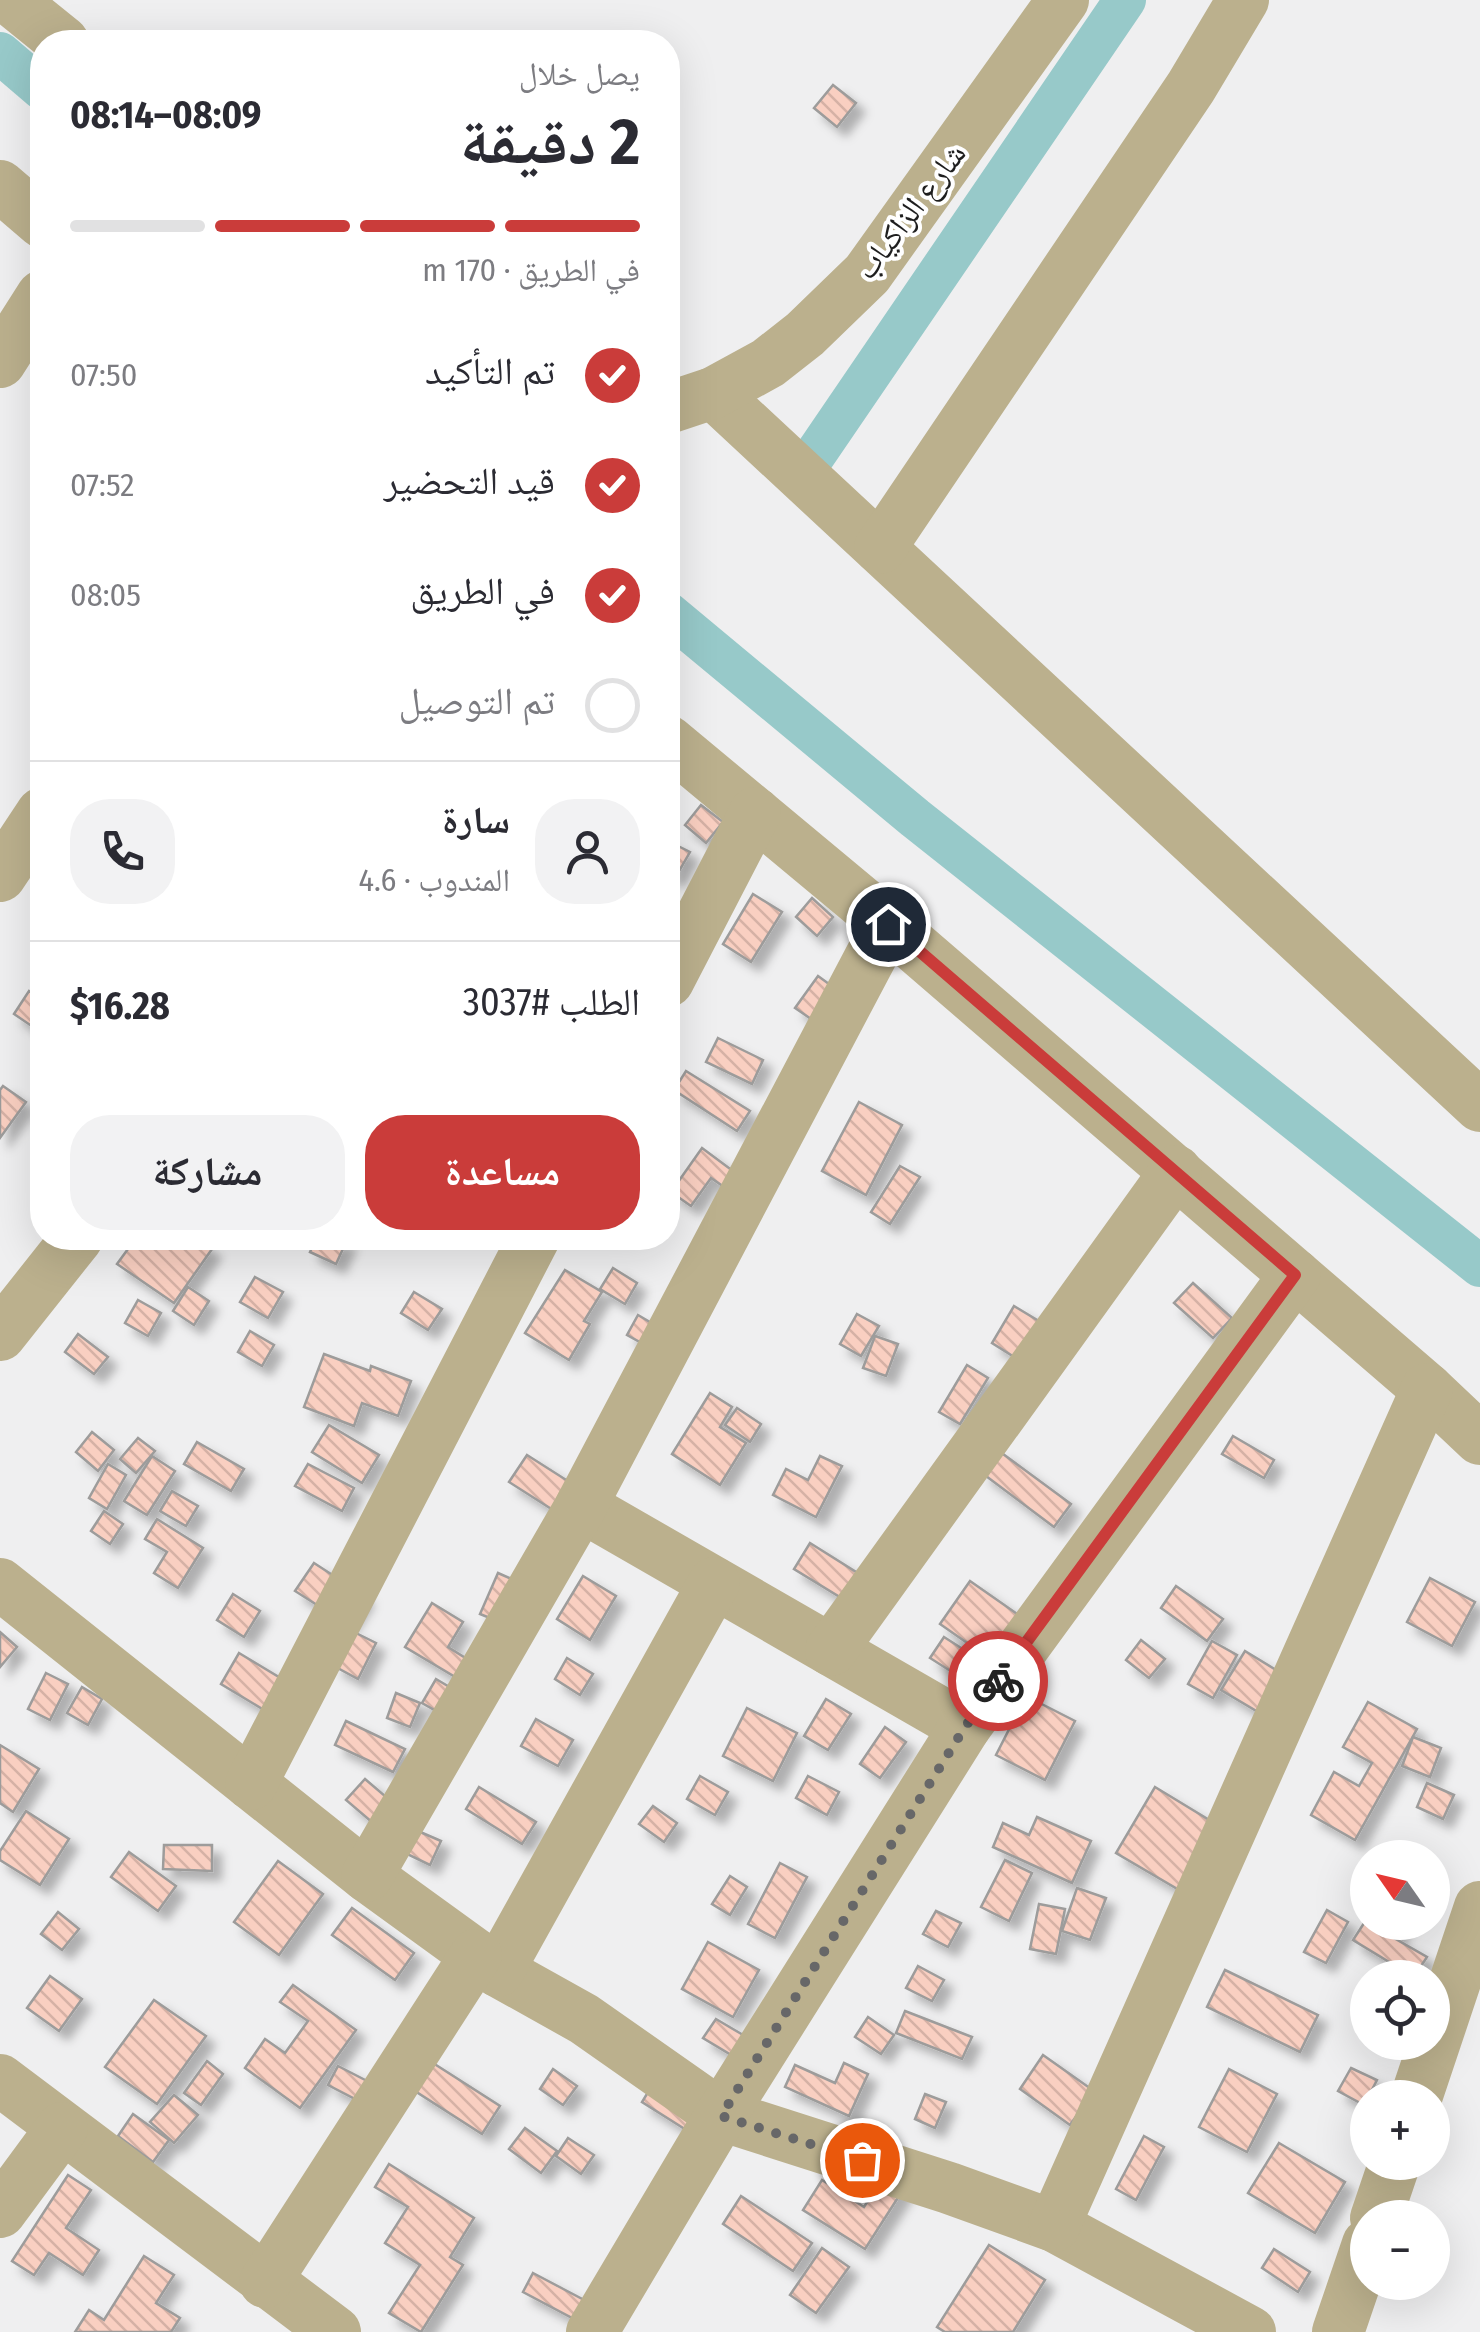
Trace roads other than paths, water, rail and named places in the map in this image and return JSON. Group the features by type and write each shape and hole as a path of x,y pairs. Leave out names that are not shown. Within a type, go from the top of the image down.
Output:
{"street":[{"path":"11,0 47,30"},
{"name":"شارع الزاكياب","path":"690,400 768,363 868,274 1063,0"},
{"path":"880,548 1192,86 1244,0"},
{"path":"0,186 30,212"},
{"path":"0,362 30,315"},
{"path":"690,400 880,548 1480,1106"},
{"path":"680,751 1176,1171 1480,1439"},
{"path":"680,959 755,813"},
{"path":"0,876 30,831"},
{"path":"367,1876 581,1506 888,924"},
{"path":"831,1650 1176,1171"},
{"path":"0,1335 67,1250"},
{"path":"251,1784 528,1250"},
{"path":"592,2332 721,2116 965,1727 1295,1275"},
{"path":"1054,2226 1427,1389"},
{"path":"581,1506 965,1727"},
{"path":"265,2282 487,1963 714,1583"},
{"path":"0,1584 367,1876 487,1963 584,2019 721,2116 950,2188 1054,2226 1250,2332"},
{"path":"1422,2080 1480,1907"},
{"path":"0,2080 322,2328"},
{"path":"0,2212 62,2128"},
{"path":"1338,2332 1350,2297"}],"waterway":[{"path":"810,462 1125,0"},
{"path":"0,53 30,79"},
{"path":"680,623 915,818 1480,1266"}]}
